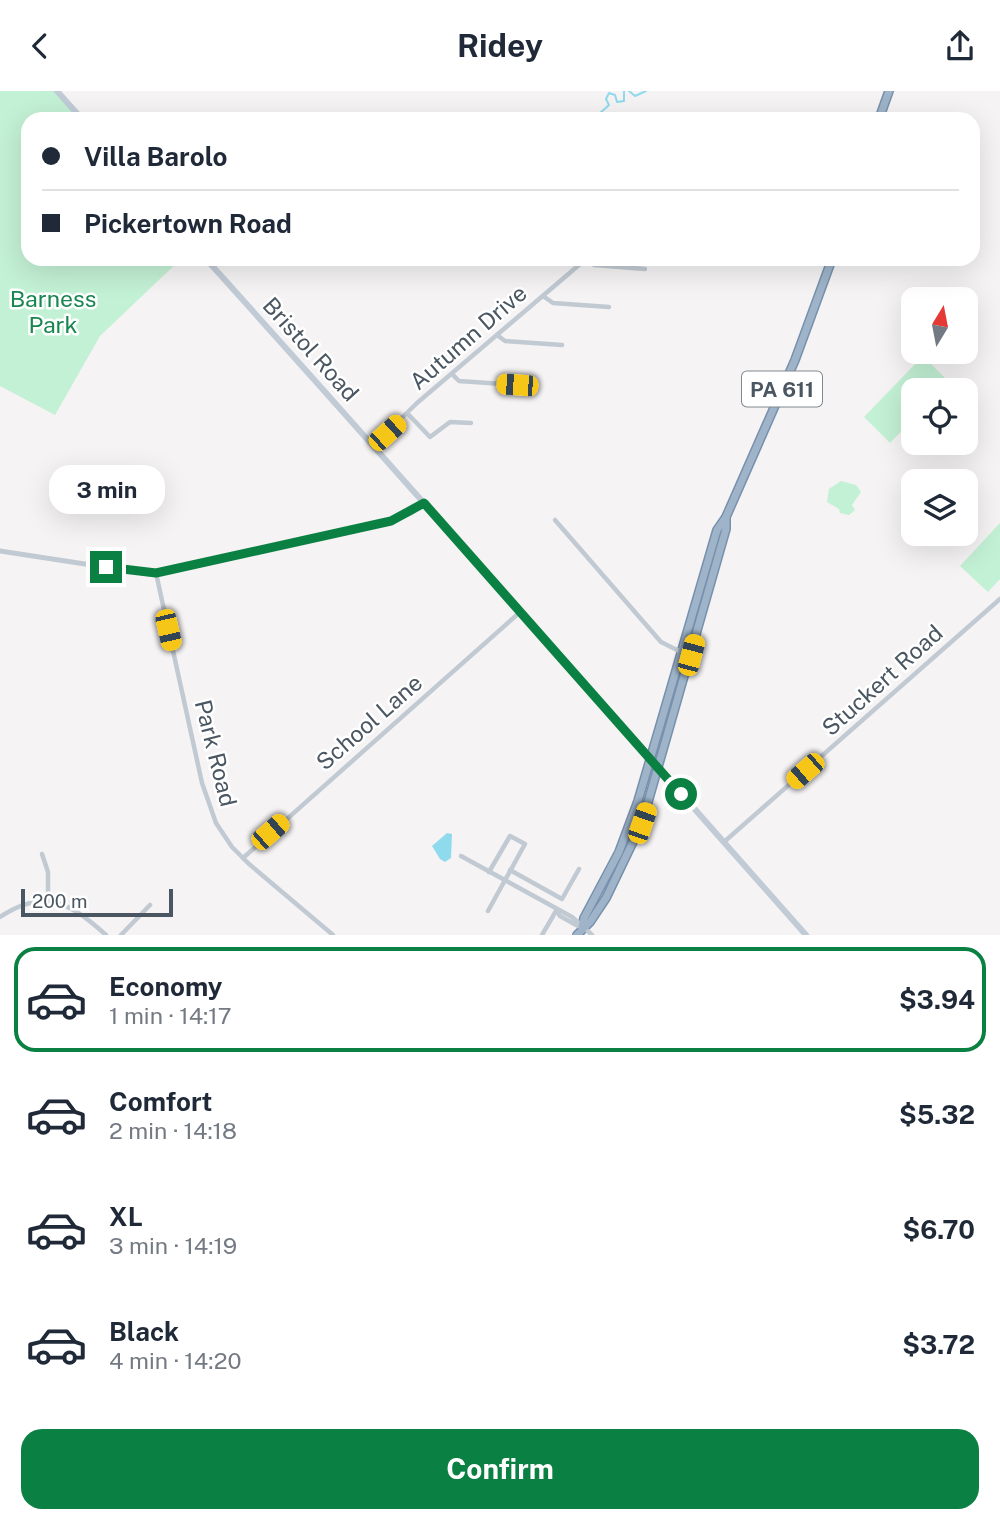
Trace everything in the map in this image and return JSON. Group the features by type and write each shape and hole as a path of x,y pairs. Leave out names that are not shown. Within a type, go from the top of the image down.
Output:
{"highway":[{"path":"882,112 889,91"},
{"name":"PA 611","path":"577,935 622,844 651,759 717,530 726,517 794,360 829,266"},
{"name":"PA 611","path":"582,927 590,922 605,901 628,856 659,768 726,529 726,517"}],"main road":[{"path":"57,91 76,112"},
{"name":"Bristol Road","path":"212,266 375,445 519,613 806,935"}],"street":[{"name":"Autumn Drive","path":"375,445 452,374 578,266"},
{"path":"606,266 645,269"},
{"path":"543,296 551,302 609,307"},
{"path":"497,335 505,341 562,345"},
{"path":"452,374 459,381 517,385"},
{"path":"408,414 429,437 450,422 471,423"},
{"path":"0,551 156,573 391,521 424,503"},
{"path":"555,520 662,642 691,655"},
{"name":"Park Road","path":"156,573 206,799 226,840 243,858 333,935"},
{"name":"Stuckert Road","path":"724,842 1000,599"},
{"name":"School Lane","path":"243,858 519,613"},
{"path":"488,911 525,844 510,836 489,872"},
{"path":"41,854 48,872 48,901"},
{"path":"461,856 556,910 560,916 592,935"},
{"path":"510,870 562,899 579,869"},
{"path":"540,901 547,890"},
{"path":"0,917 27,903 48,901 77,910 106,935"},
{"path":"121,935 150,905"},
{"path":"542,935 556,910"}],"green space":[{"name":"Barness Park","path":"0,91 57,91 76,112 21,112 21,266 174,266 100,336 55,415 0,386"},
{"path":"915,364 931,364 945,378 902,378"},
{"path":"901,379 901,432 890,443 864,417"},
{"path":"841,481 856,485 861,492 852,505 855,510 849,515 840,513 839,509 827,502 829,489"},
{"path":"1000,523 1000,579 988,592 960,566"}],"water":[{"path":"447,833 452,834 451,858 445,862 432,846"}],"waterway":[{"path":"601,112 609,105 606,99 609,93 615,95 617,102 624,101 624,91"},
{"path":"629,91 635,96 646,91"}],"route":[{"path":"106,567 156,573 391,521 411,513 424,503 452,538 681,794"}]}
